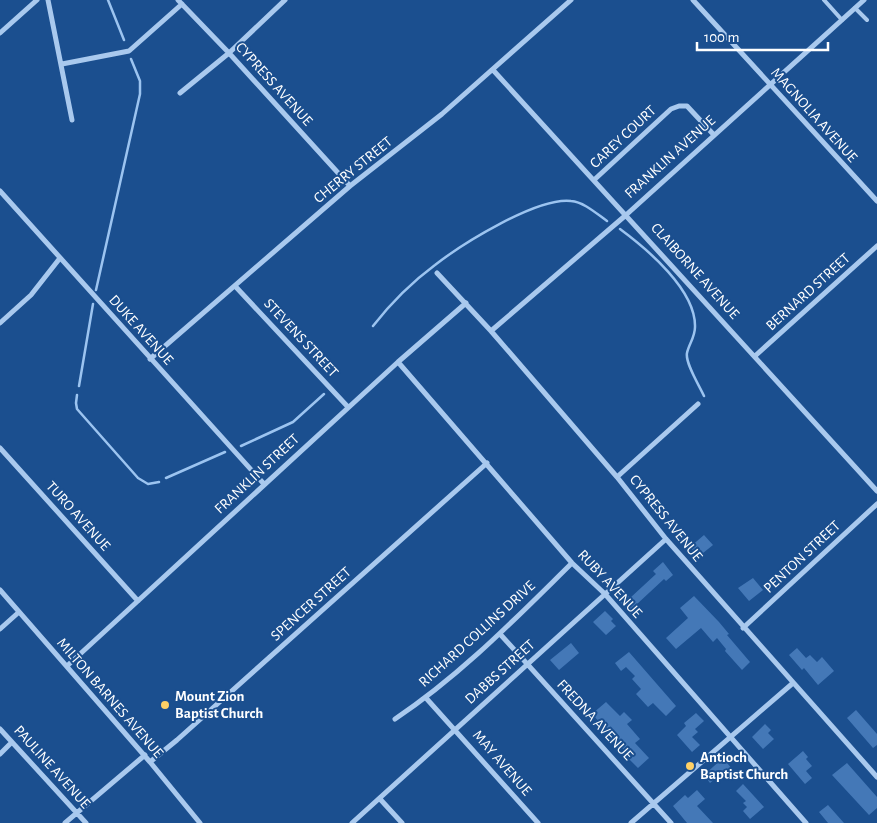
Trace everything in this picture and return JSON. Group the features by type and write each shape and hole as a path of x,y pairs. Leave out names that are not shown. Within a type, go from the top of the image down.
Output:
{"street":[{"path":"0,33 37,0"},
{"path":"48,0 72,120"},
{"path":"180,93 229,53 285,0"},
{"name":"CHERRY STREET","path":"150,359 350,186 420,133 571,0"},
{"name":"MAGNOLIA AVENUE","path":"693,0 877,202"},
{"name":"FRANKLIN AVENUE","path":"491,331 626,215 864,0"},
{"path":"62,64 129,51 180,2"},
{"name":"CYPRESS AVENUE","path":"180,2 350,186"},
{"name":"CLAIBORNE AVENUE","path":"493,70 877,491"},
{"name":"CAREY COURT","path":"594,180 671,109 687,106 714,135"},
{"name":"DUKE AVENUE","path":"0,191 264,484"},
{"name":"BERNARD STREET","path":"755,356 877,246"},
{"path":"0,323 31,295 60,258"},
{"name":"CYPRESS AVENUE","path":"437,273 491,331 617,477 666,539 743,628 875,770 877,777"},
{"name":"STEVENS STREET","path":"235,286 348,407"},
{"name":"FRANKLIN STREET","path":"67,666 348,407 466,303"},
{"name":"RUBY AVENUE","path":"398,362 572,563 605,594 806,823"},
{"path":"617,477 698,404"},
{"name":"TURO AVENUE","path":"0,448 138,601"},
{"name":"SPENCER STREET","path":"150,762 487,463"},
{"name":"PENTON STREET","path":"743,628 877,504"},
{"name":"DABBS STREET","path":"352,823 666,539"},
{"name":"RICHARD COLLINS DRIVE","path":"395,719 426,698 500,634 572,563"},
{"name":"MILTON BARNES AVENUE","path":"0,590 145,755 200,823"},
{"path":"0,629 19,612"},
{"name":"FREDNA AVENUE","path":"500,634 671,823"},
{"path":"631,823 793,683"},
{"name":"MAY AVENUE","path":"426,698 538,823"},
{"name":"PAULINE AVENUE","path":"0,729 86,823"},
{"path":"0,754 12,742"},
{"path":"65,823 145,755"},
{"path":"380,798 402,823"}],"lane":[{"path":"824,0 842,20"},
{"path":"855,8 867,20"}],"building":[{"path":"704,535 713,545 698,557 690,547"},
{"path":"663,562 673,575 666,581 664,579 636,605 641,610 633,617 618,600 626,593 630,598 656,574 653,571"},
{"path":"753,578 763,590 749,601 738,588"},
{"path":"694,596 719,622 729,634 727,635 750,662 742,670 725,651 726,649 717,638 713,642 701,628 676,649 666,638 688,618 680,608"},
{"path":"605,611 613,619 611,621 616,626 606,635 593,622"},
{"path":"571,643 579,653 559,670 550,660"},
{"path":"797,648 806,658 810,655 817,662 822,657 834,671 818,685 804,668 802,670 789,655"},
{"path":"629,652 676,706 666,716 653,703 648,707 636,694 641,689 632,679 635,676 626,667 621,671 615,663"},
{"path":"606,702 620,716 624,712 632,720 627,724 640,739 635,743 649,758 638,768 627,757 629,755 603,729 604,727 592,714"},
{"path":"856,710 877,734 877,745 873,748 847,718"},
{"path":"696,713 704,721 695,729 698,732 692,737 700,745 692,752 677,735 686,726 684,723"},
{"path":"765,724 771,730 768,733 774,739 763,749 752,737"},
{"path":"803,751 808,757 806,759 812,766 806,771 812,778 805,784 788,764"},
{"path":"723,758 732,769 725,775 723,772 710,783 704,775"},
{"path":"847,763 877,797 877,808 869,815 832,775"},
{"path":"743,784 764,807 750,819 743,811 747,807 743,803 746,801 736,791"},
{"path":"697,790 705,799 697,806 713,823 687,823 673,806 685,795 688,798"},
{"path":"828,805 844,823 828,823 819,812"}],"waterway":[{"path":"108,0 124,40"},
{"path":"96,290 140,94 140,81 131,59"},
{"path":"373,326 402,293 435,265 481,234 520,214 539,206 571,201 585,206 607,221"},
{"path":"620,229 656,259 679,285 688,299 695,327 687,357 690,368 704,396"},
{"path":"79,386 93,304"},
{"path":"241,446 293,422 324,394"},
{"path":"77,395 77,409 138,478 148,484 159,482"},
{"path":"166,478 225,452"}],"place":[{"name":"Mount Zion Baptist Church","path":"165,705"},
{"name":"Antioch Baptist Church","path":"690,766"}]}
